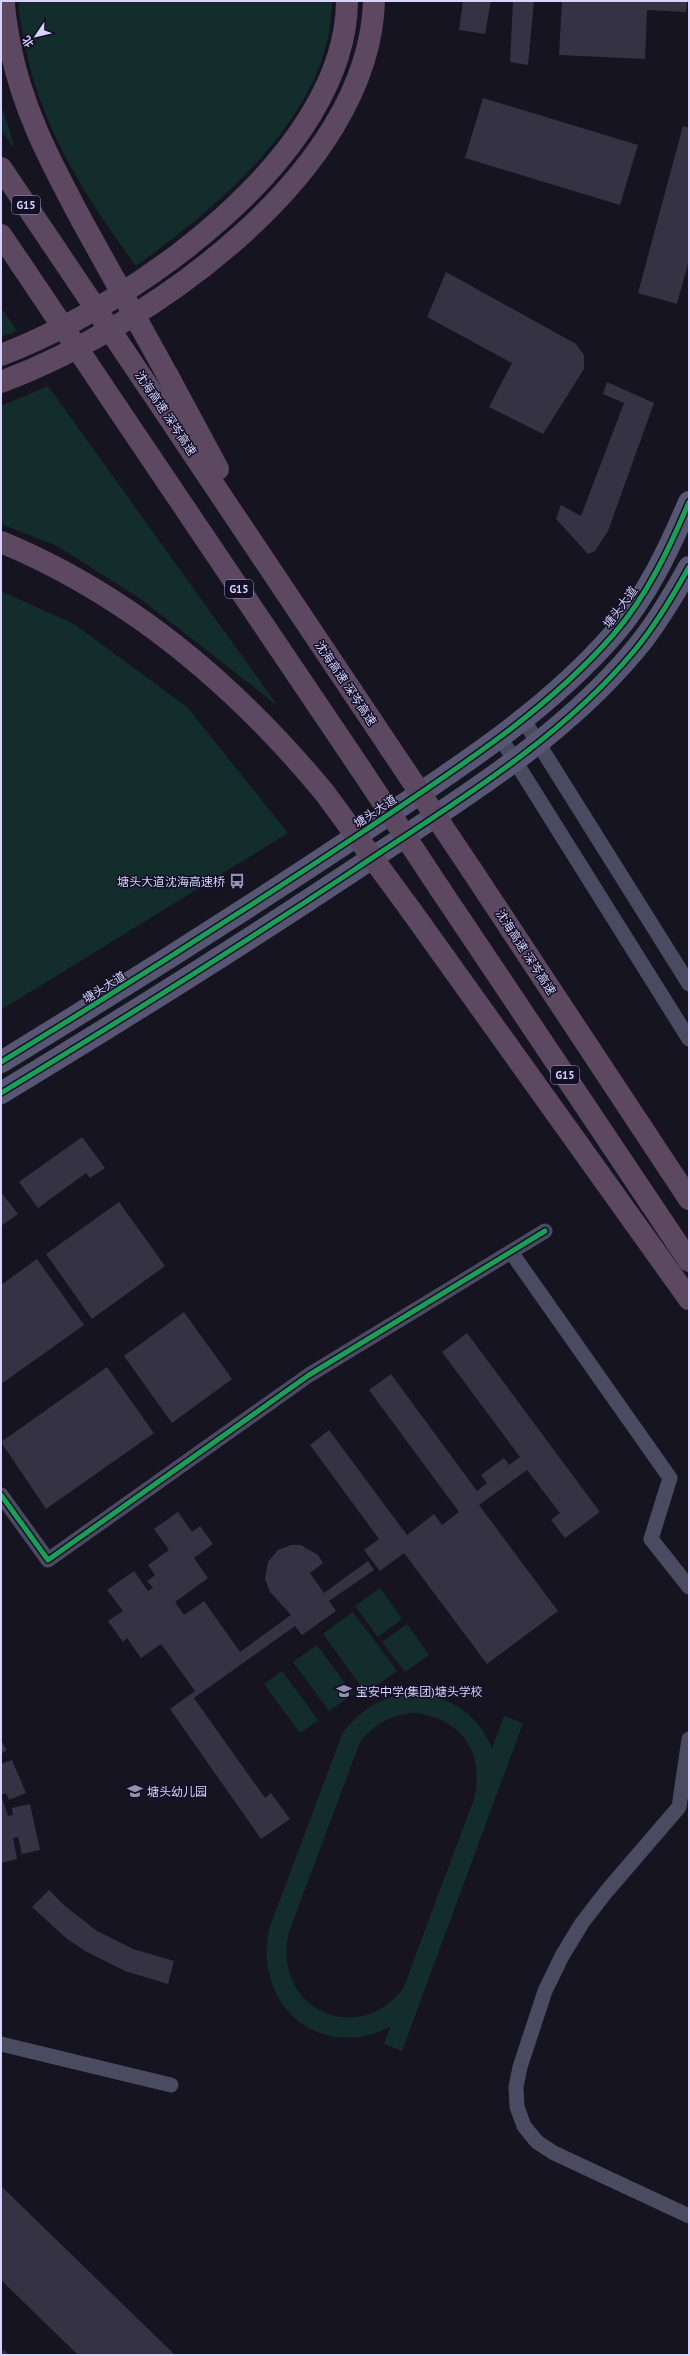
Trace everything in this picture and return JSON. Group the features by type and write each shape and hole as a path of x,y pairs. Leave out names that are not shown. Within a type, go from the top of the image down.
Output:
{"highway":[{"path":"4,1 12,57 22,95 55,169 82,221 288,596"},
{"path":"1,355 74,320 144,278 207,230 258,183 286,149 307,120 324,92 337,60 345,33 347,1"},
{"path":"1,382 30,371 127,321 197,273 259,218 309,162 333,128 353,91 366,55 373,19 374,1"},
{"name":"沈海高速 深岑高速","path":"1,168 471,869 689,1198"},
{"name":"G15","path":"1,235 360,768 689,1261"},
{"path":"1,542 59,568 99,591 183,650 251,712 289,751 324,792 410,909 689,1299"}],"main road":[{"name":"塘头大道","path":"1,1062 228,921 443,778 523,719 578,672 613,634 645,592 669,548 689,502"},
{"path":"1,1094 243,944 515,760 596,691 634,652 667,607 689,567"}],"street":[{"path":"523,719 689,984"},
{"path":"500,737 689,1039"},
{"path":"1,1495 48,1560 309,1374 545,1231"},
{"path":"511,1252 670,1478 651,1539 689,1587"},
{"path":"689,1739 679,1808 606,1892 582,1923 562,1956 545,1991 516,2087 517,2107 522,2120 537,2142 554,2153 689,2216"},
{"path":"1,2044 171,2085"}],"green space":[{"path":"19,1 332,1 327,42 313,81 292,118 265,153 234,185 202,215 136,266 117,240 83,187 53,131 41,102 31,71 20,20"},
{"path":"1,104 15,149 1,130"},
{"path":"1,307 17,331 1,337"},
{"path":"48,386 278,706 138,597 57,546 1,524 1,406"},
{"path":"1,591 74,624 187,707 288,833 1,1010"},
{"path":"380,1588 402,1619 378,1637 355,1606"},
{"path":"353,1612 397,1671 366,1693 323,1634"},
{"path":"407,1624 429,1655 405,1672 382,1642"},
{"path":"317,1645 353,1694 329,1711 293,1662"},
{"path":"282,1671 318,1720 300,1733 264,1684"},
{"path":"418,1693 431,1695 463,1710 472,1717 479,1726 492,1748 504,1716 523,1723 402,2051 384,2044 390,2027 363,2036 338,2037 315,2031 296,2018 280,2001 270,1979 267,1954 270,1926 343,1732 359,1715 367,1709 385,1699","holes":["417,1713 433,1717 447,1723 458,1731 467,1742 473,1754 477,1783 474,1799 403,1989 384,2007 362,2016 341,2017 321,2011 305,1999 292,1981 287,1958 289,1932 360,1742 378,1725 400,1715"]}],"building":[{"path":"463,1 491,1 485,34 459,30"},
{"path":"513,1 534,1 528,65 510,62"},
{"path":"562,1 687,1 686,12 647,10 645,59 559,55"},
{"path":"483,98 638,145 620,205 465,158"},
{"path":"683,126 689,128 689,260 677,304 638,293"},
{"path":"446,272 576,344 584,355 584,369 543,434 489,407 512,363 427,317"},
{"path":"607,382 654,403 608,531 595,551 588,554 556,519 561,505 581,516 624,403 603,394"},
{"path":"82,1137 105,1168 90,1178 86,1173 38,1208 19,1182"},
{"path":"1,1192 18,1214 1,1226"},
{"path":"119,1202 165,1266 92,1319 46,1254"},
{"path":"37,1259 84,1325 1,1384 1,1285"},
{"path":"184,1312 232,1379 172,1423 124,1356"},
{"path":"467,1333 600,1512 565,1538 551,1520 560,1513 527,1470 479,1505 558,1611 487,1664 404,1553 380,1571 364,1550 379,1539 310,1445 329,1430 407,1535 434,1514 442,1525 459,1512 369,1390 391,1374 477,1491 487,1483 481,1475 504,1458 509,1465 520,1457 442,1352"},
{"path":"107,1367 154,1433 46,1509 1,1442"},
{"path":"178,1512 192,1532 200,1526 213,1544 194,1558 208,1578 175,1602 184,1615 204,1601 240,1652 291,1615 270,1592 265,1579 268,1562 278,1550 291,1545 301,1545 318,1555 323,1563 310,1573 324,1593 368,1561 374,1570 329,1601 336,1611 302,1635 295,1626 194,1698 265,1798 271,1793 290,1819 261,1839 170,1709 195,1691 161,1644 141,1658 127,1638 123,1642 108,1621 123,1611 107,1590 134,1571 148,1591 153,1588 147,1581 155,1575 148,1565 169,1550 154,1529"},
{"path":"1,1741 7,1750 1,1754"},
{"path":"12,1760 26,1793 9,1800 6,1793 1,1795 1,1764"},
{"path":"1,1795 8,1816 13,1815 12,1808 30,1804 40,1850 22,1854 18,1837 13,1838 17,1859 1,1863"},
{"path":"49,1890 65,1906 97,1931 133,1949 174,1961 168,1984 125,1971 85,1951 66,1938 32,1907"},
{"path":"1,2186 175,2355 78,2355 1,2280"},
{"path":"4,2350 9,2355 1,2355"}],"cycle path":[{"path":"1,1062 139,977 319,861 463,764 526,717 586,664 625,620 656,572 689,502"},
{"path":"1,1093 90,1039 310,899 465,796 538,743 604,684 634,651 664,610 689,567"},
{"path":"1,1495 48,1560 309,1375 545,1231"}],"place":[{"name":"塘头大道沈海高速桥","path":"237,881"},
{"name":"宝安中学(集团)塘头学校","path":"344,1691"},
{"name":"塘头幼儿园","path":"135,1791"}]}
